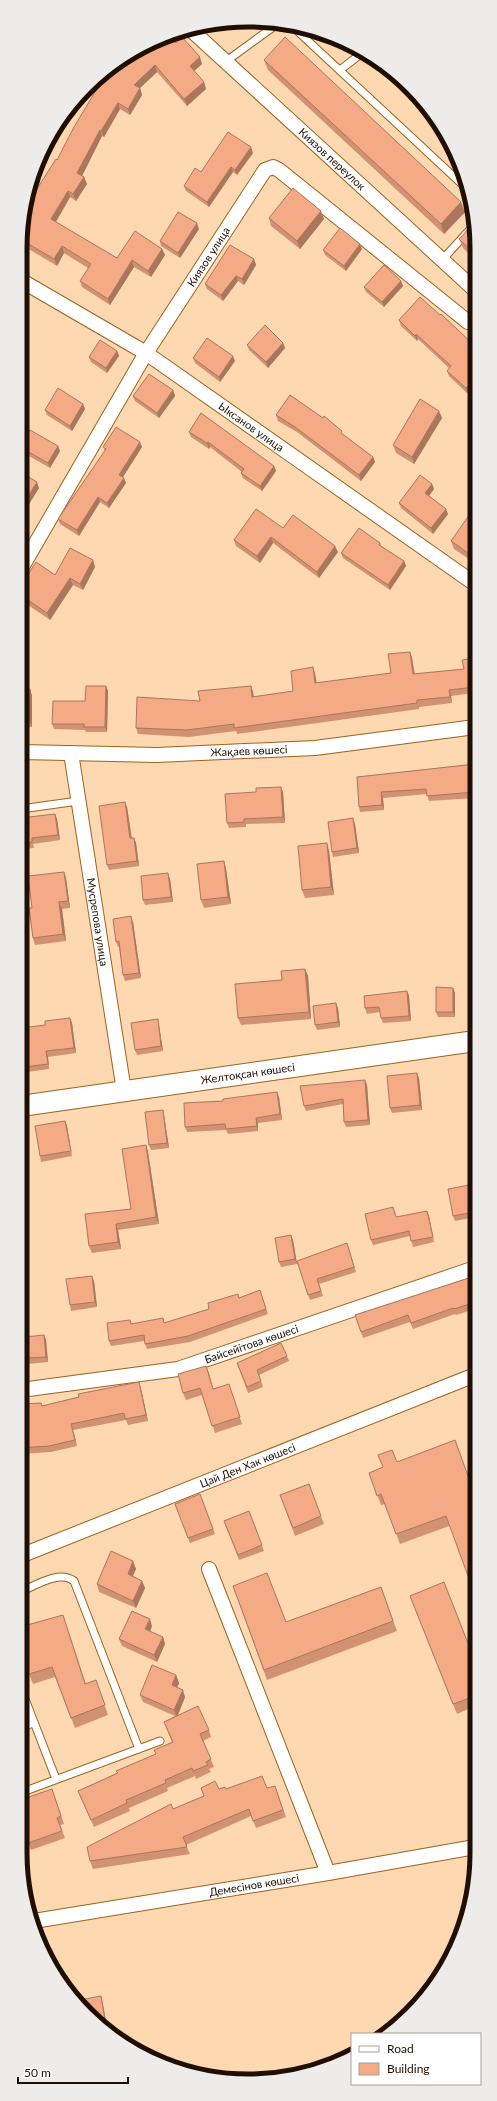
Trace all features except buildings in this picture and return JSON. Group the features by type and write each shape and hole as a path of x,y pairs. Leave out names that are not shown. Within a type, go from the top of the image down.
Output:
{"street":[{"name":"Киязов переулок","path":"195,34 224,62 470,285"},
{"name":"Киязов улица","path":"27,558 146,353 265,170 273,167 279,170 468,322"},
{"name":"Ыксанов улица","path":"27,283 146,353 470,580"},
{"name":"Жақаев көшесі","path":"27,752 157,755 315,748 470,728"},
{"name":"Мусрепова улица","path":"71,753 124,1091"},
{"name":"Желтоқсан көшесі","path":"27,1105 470,1043"},
{"name":"Байсейітова көшесі","path":"27,1389 178,1369 470,1270"},
{"name":"Цай Ден Хак көшесі","path":"27,1553 470,1377"},
{"path":"209,1569 328,1873"},
{"name":"Демесінов көшесі","path":"38,1920 328,1873 470,1848"}],"lane":[{"path":"224,62 271,28"},
{"path":"300,33 459,182"},
{"path":"340,70 358,56"},
{"path":"442,260 469,230"},
{"path":"27,807 78,801"},
{"path":"27,1589 60,1576 67,1576 74,1581 139,1748"},
{"path":"27,1704 56,1779"},
{"path":"27,1725 34,1722"},
{"path":"27,1790 160,1741"}]}
